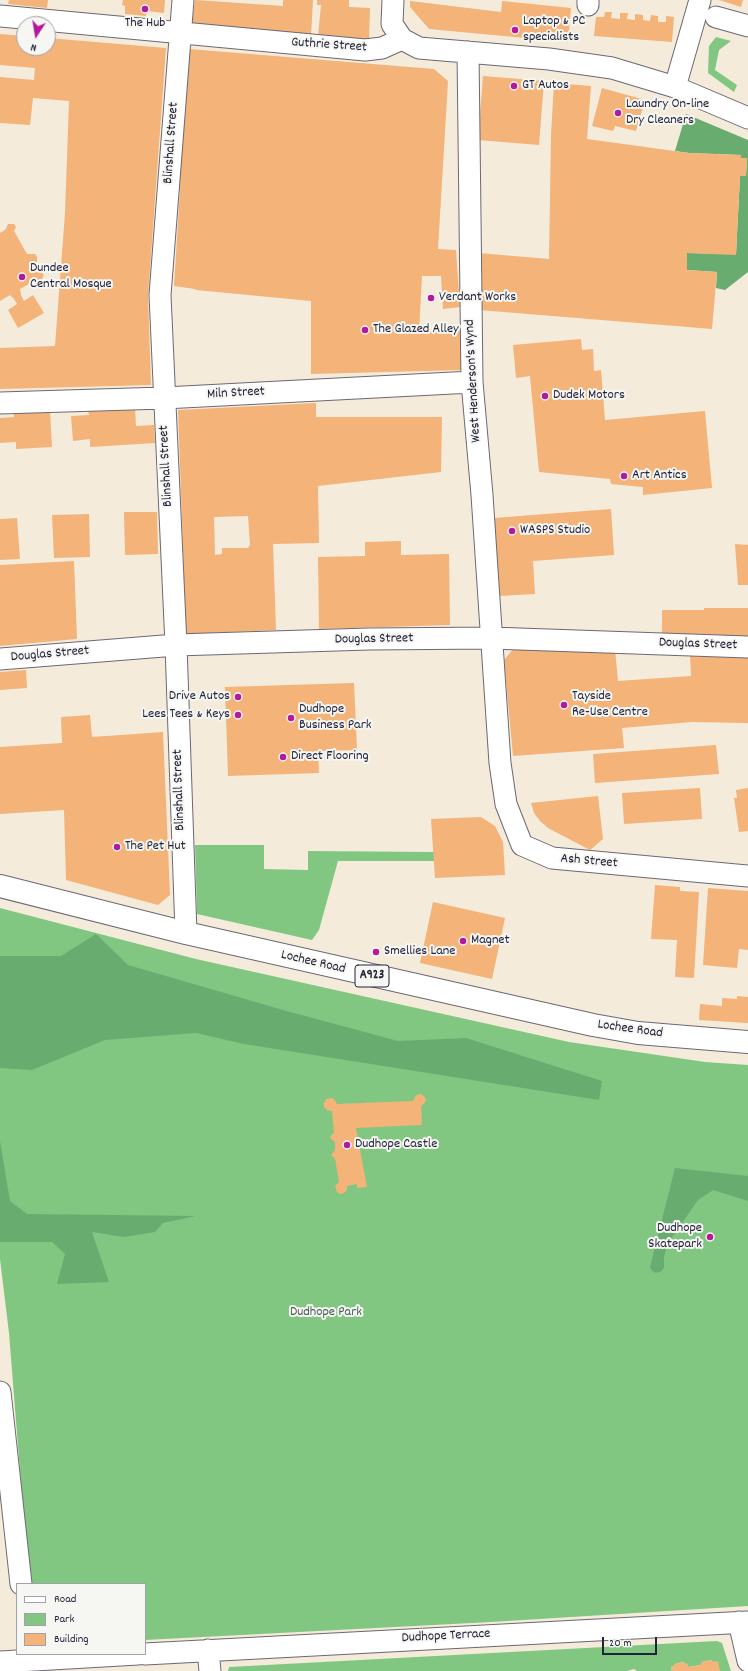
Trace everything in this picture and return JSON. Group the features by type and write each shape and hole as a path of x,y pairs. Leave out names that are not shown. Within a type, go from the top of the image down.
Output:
{"main road":[{"name":"Lochee Road","path":"0,886 186,933 593,1026 638,1033 748,1042"}],"street":[{"name":"Blinshall Street","path":"184,0 160,295 176,644 186,933"},
{"path":"393,0 392,24 402,39 419,48 549,59 612,68 675,87 748,118"},
{"path":"675,87 700,0"},
{"name":"Guthrie Street","path":"0,16 365,50 382,48 402,39"},
{"path":"716,17 748,26"},
{"name":"West Henderson's Wynd","path":"468,52 472,382 482,495 490,638"},
{"name":"Miln Street","path":"0,403 164,398 472,382"},
{"name":"Douglas Street","path":"0,658 176,644 490,638 748,647"},
{"name":"Ash Street","path":"490,638 500,763 506,804 522,845 552,858 748,876"},
{"path":"0,1392 21,1583"},
{"path":"743,1622 748,1661"},
{"name":"Dudhope Terrace","path":"146,1654 743,1622"},
{"path":"208,1650 210,1671"},
{"path":"0,1662 29,1657 102,1655"}],"green space":[{"path":"716,37 731,41 719,50 715,70 737,85 734,92 708,73 709,46"},
{"path":"686,114 748,140 748,272 725,290 716,288 717,272 687,270 687,253 736,254 740,176 746,176 747,158 741,158 741,155 675,151"},
{"path":"195,845 264,845 264,869 308,870 308,851 434,852 434,861 338,861 319,930 312,940 197,914"},
{"name":"Dudhope Park","path":"0,908 196,959 569,1042 705,1062 748,1065 748,1606 491,1622 146,1640 146,1583 29,1583 9,1333 0,1259"},
{"path":"96,934 128,965 283,1010 398,1041 466,1038 602,1081 599,1100 244,1044 196,1033 105,1040 32,1070 0,1068 0,956 61,956"},
{"path":"0,1141 10,1201 27,1214 196,1216 163,1223 155,1232 124,1237 92,1232 109,1282 57,1284 65,1254 52,1242 0,1242"},
{"path":"675,1168 748,1176 748,1201 713,1190 698,1200 668,1243 664,1256 664,1267 662,1271 656,1273 652,1271 650,1267"},
{"path":"717,1641 722,1643 731,1671 720,1671 711,1660 702,1662 701,1665 688,1667 687,1664 683,1662 675,1664 671,1667 672,1671 637,1671 634,1669 627,1671 228,1671 229,1667"}],"building":[{"path":"9,0 48,0 47,8 8,4"},
{"name":"The Hub","path":"123,0 165,0 164,13 147,11 146,16 125,14 125,6 122,5"},
{"path":"195,0 283,6 283,0 313,0 311,36 192,25"},
{"path":"317,0 349,0 349,7 370,8 369,40 318,36 321,5 317,5"},
{"path":"719,0 743,0 741,7"},
{"path":"410,1 501,12 502,1 571,8 568,42 429,29 410,7"},
{"path":"605,12 612,12 611,18 620,19 620,13 628,13 627,19 635,20 635,14 643,15 643,20 650,21 651,15 658,16 658,22 666,22 666,16 674,17 672,42 594,36 596,17 604,17"},
{"path":"0,34 16,35 16,56 56,56 56,39 166,48 148,296 151,385 0,389 0,348 55,346 65,213 69,101 33,98 30,125 0,123 0,77 34,80 35,68 0,65"},
{"path":"189,49 434,69 448,81 438,249 456,250 460,307 443,309 441,276 422,276 419,332 461,331 462,370 311,374 311,301 196,290 174,286 180,190 177,190"},
{"path":"483,76 544,81 539,145 478,140"},
{"path":"554,83 591,86 587,139 689,153 741,155 741,158 747,158 746,176 740,176 736,255 687,253 687,270 717,272 712,329 479,310 479,253 549,259 551,135"},
{"name":"Laundry On-line Dry Cleaners","path":"602,88 645,100 636,131 615,126 613,131 592,126"},
{"name":"Dundee Central Mosque","path":"8,224 14,224 16,227 14,231 27,254 35,254 37,257 37,262 34,264 38,272 44,275 41,281 36,280 20,289 24,301 33,295 44,313 18,328 8,310 17,304 14,299 10,295 0,301 0,233 6,229"},
{"path":"581,339 582,350 593,349 594,371 601,370 605,420 705,411 712,488 643,495 643,487 611,484 610,479 539,472 530,376 516,378 513,345"},
{"path":"316,403 316,417 442,417 441,472 318,486 319,543 273,544 276,630 186,634 178,410","holes":["248,516 250,545 248,548 222,548 222,554 215,555 214,517"]},
{"path":"135,408 136,426 154,425 155,443 90,447 90,439 73,441 71,416 89,415 88,411"},
{"path":"50,411 52,447 16,449 16,442 0,443 0,418 14,417 14,413"},
{"path":"611,509 614,555 533,561 535,594 499,596 494,518"},
{"path":"124,512 157,512 158,554 125,555"},
{"path":"89,514 90,557 54,558 52,515"},
{"path":"17,518 20,559 0,560 0,519"},
{"path":"401,541 401,555 449,554 450,625 319,629 318,557 365,556 365,542"},
{"path":"735,544 748,545 748,585 738,585"},
{"path":"74,561 77,639 0,646 0,565"},
{"path":"704,608 748,608 748,640 704,640 704,635 662,635 662,610 704,610"},
{"name":"Tayside Re-Use Centre","path":"515,647 615,650 618,681 691,676 690,656 748,658 748,723 692,722 622,728 624,748 513,756 504,660"},
{"path":"26,670 27,688 0,690 0,672"},
{"name":"Dudhope Business Park","path":"354,683 357,750 318,751 319,773 228,776 225,687"},
{"name":"The Pet Hut","path":"90,715 92,737 163,732 170,895 158,905 66,880 64,810 0,814 0,747 62,743 61,717"},
{"path":"716,745 719,774 595,783 593,754"},
{"path":"700,788 702,819 624,824 622,793"},
{"path":"748,788 748,831 739,832 734,798 737,798 736,790"},
{"path":"598,796 603,839 590,850 548,828 534,813 531,803"},
{"path":"481,817 495,826 503,842 505,875 435,878 431,819"},
{"path":"655,885 680,887 680,891 699,892 694,978 675,977 677,940 651,939"},
{"path":"708,888 748,891 748,950 739,949 737,968 703,965"},
{"name":"Magnet","path":"433,902 505,918 492,979 420,963"},
{"path":"737,996 748,997 748,1023 699,1020 700,1004 722,1006 722,998 737,999"},
{"name":"Dudhope Castle","path":"421,1094 426,1100 421,1106 422,1125 356,1128 367,1187 357,1188 357,1184 347,1186 347,1190 344,1193 340,1194 337,1192 335,1186 339,1182 335,1159 331,1155 335,1150 335,1142 330,1138 334,1133 332,1111 327,1110 324,1107 326,1099 332,1098 337,1104 413,1101 416,1095"},
{"path":"711,1660 713,1662 718,1661 720,1671 672,1671 671,1667 675,1664 683,1662 685,1664 687,1663 688,1667 701,1665 702,1662"}],"place":[{"name":"The Hub","path":"145,9"},
{"name":"Laptop & PC specialists","path":"515,30"},
{"name":"GT Autos","path":"514,86"},
{"name":"Laundry On-line Dry Cleaners","path":"618,113"},
{"name":"Dundee Central Mosque","path":"22,277"},
{"name":"Verdant Works","path":"431,298"},
{"name":"The Glazed Alley","path":"365,330"},
{"name":"Dudek Motors","path":"545,396"},
{"name":"Art Antics","path":"624,476"},
{"name":"WASPS Studio","path":"512,531"},
{"name":"Drive Autos","path":"238,697"},
{"name":"Tayside Re-Use Centre","path":"564,705"},
{"name":"Lees Tees & Keys","path":"238,715"},
{"name":"Dudhope Business Park","path":"291,718"},
{"name":"Direct Flooring","path":"283,757"},
{"name":"The Pet Hut","path":"117,847"},
{"name":"Magnet","path":"463,941"},
{"name":"Smellies Lane","path":"376,952"},
{"name":"Dudhope Castle","path":"347,1145"},
{"name":"Dudhope Skatepark","path":"710,1237"}]}
